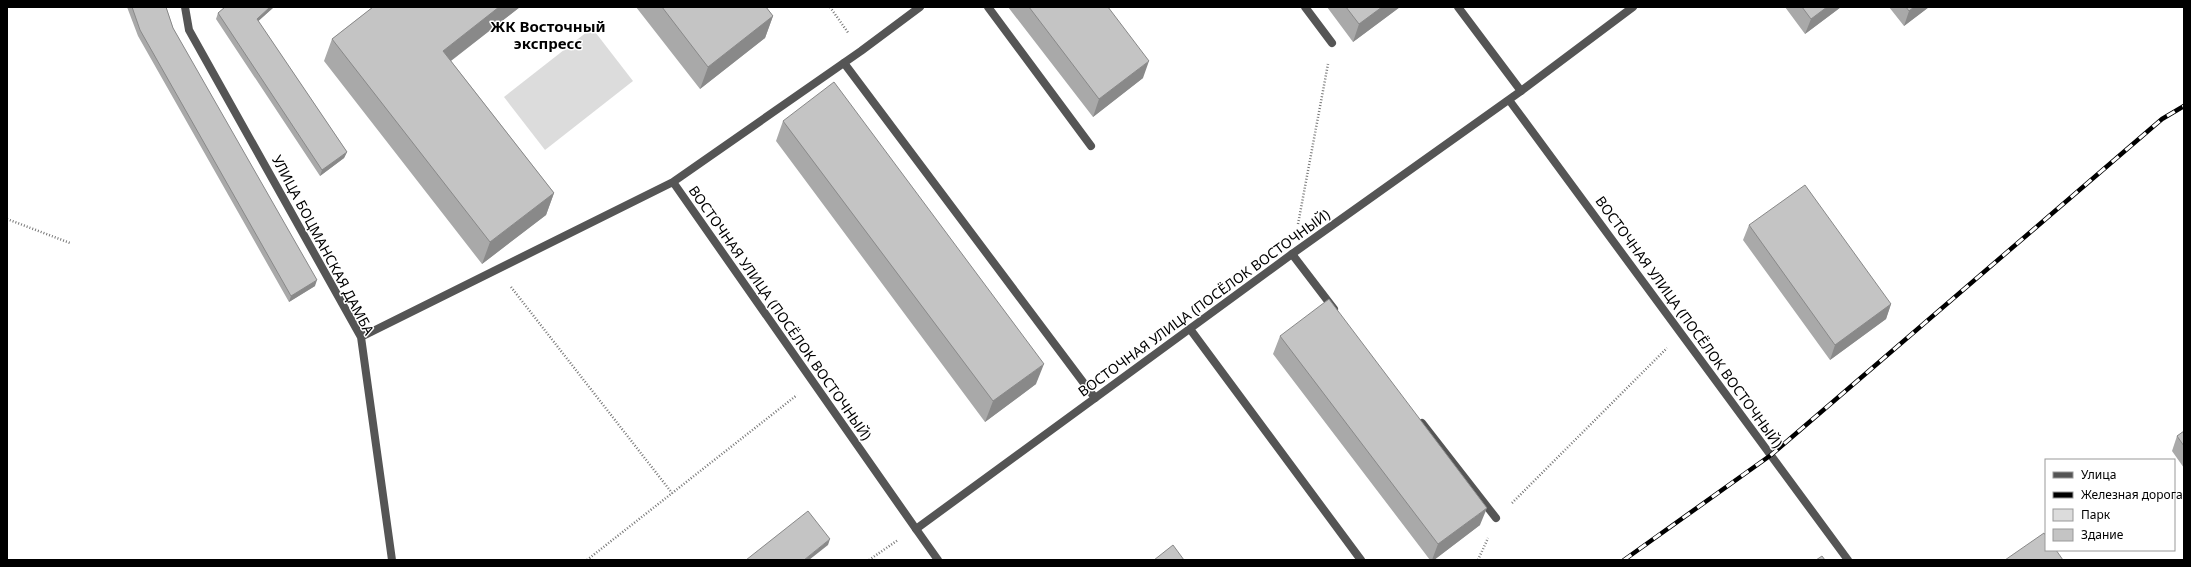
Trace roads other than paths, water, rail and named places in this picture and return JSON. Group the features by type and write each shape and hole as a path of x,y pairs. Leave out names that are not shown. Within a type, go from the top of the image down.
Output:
{"street":[{"name":"УЛИЦА БОЦМАНСКАЯ ДАМБА","path":"185,7 189,30 361,337 392,560"},
{"name":"ВОСТОЧНАЯ УЛИЦА (ПОСЁЛОК ВОСТОЧНЫЙ)","path":"920,7 861,51 673,182 938,560"},
{"path":"988,7 1091,146"},
{"path":"1304,7 1332,43"},
{"path":"1458,7 1521,92"},
{"name":"ВОСТОЧНАЯ УЛИЦА (ПОСЁЛОК ВОСТОЧНЫЙ)","path":"916,529 1292,254 1521,92 1633,7"},
{"path":"844,63 1095,398"},
{"name":"ВОСТОЧНАЯ УЛИЦА (ПОСЁЛОК ВОСТОЧНЫЙ)","path":"1509,100 1848,560"},
{"path":"361,337 673,182"},
{"path":"1292,254 1340,317"},
{"path":"1190,330 1361,560"},
{"path":"1418,418 1496,518"}],"railway":[{"path":"1624,560 1771,455 2162,119 2184,106"}],"district":[{"name":"ЖК Восточный экспресс","path":"548,36"}]}
